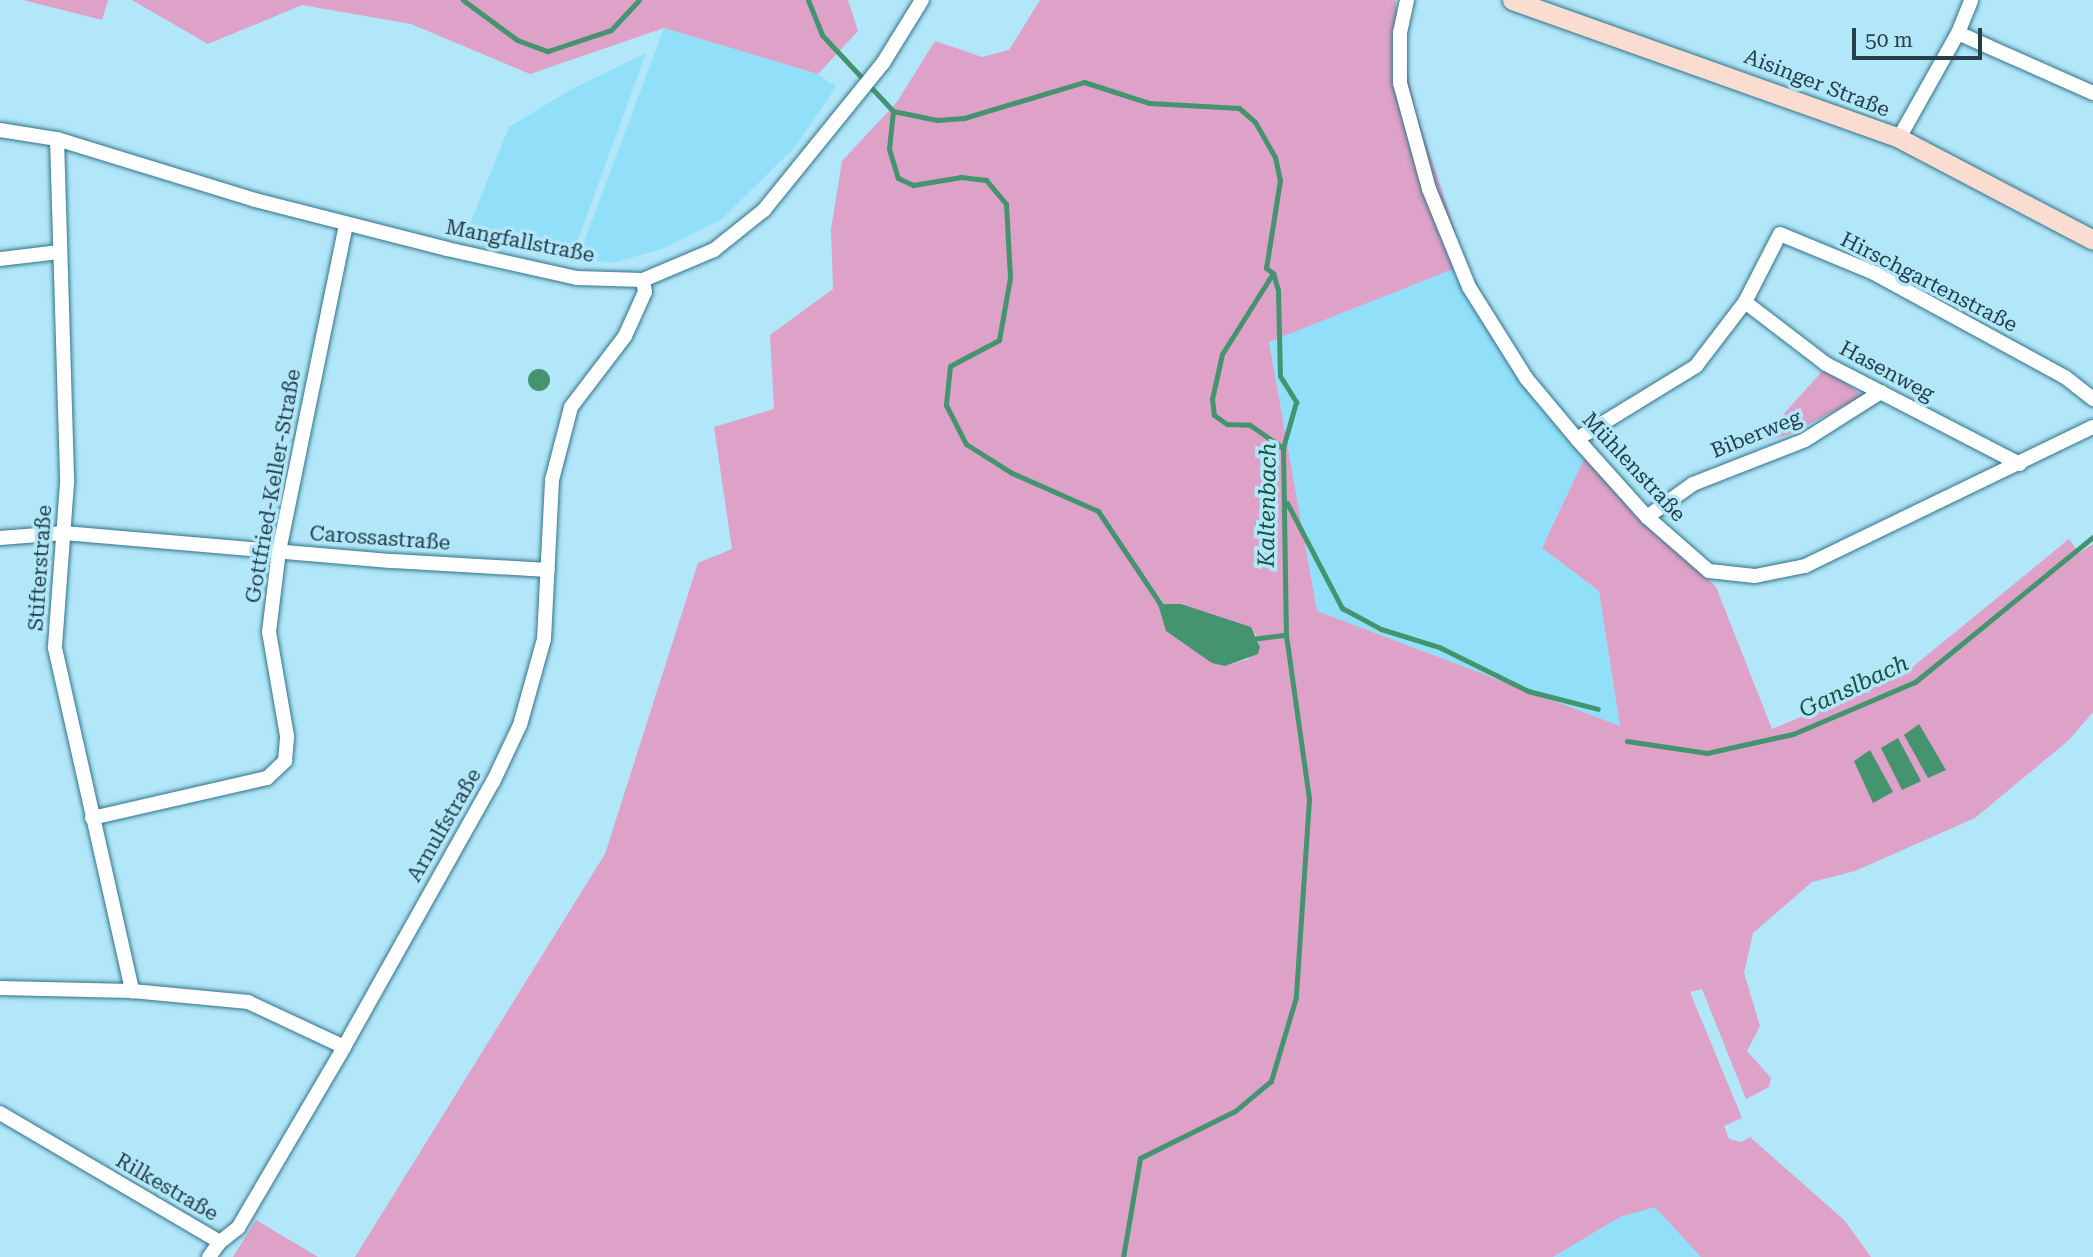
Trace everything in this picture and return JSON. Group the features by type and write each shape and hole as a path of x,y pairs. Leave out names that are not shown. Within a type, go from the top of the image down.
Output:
{"main road":[{"name":"Aisinger Straße","path":"1514,0 1899,138 2093,240"}],"street":[{"name":"Mangfallstraße","path":"0,130 57,139 346,225 577,278 643,280 714,250 764,210 883,64 922,0"},
{"name":"Mühlenstraße","path":"1407,0 1400,32 1400,83 1429,189 1469,287 1526,378 1577,439 1647,517 1709,571 1755,576 1805,566 2020,464 2093,426"},
{"path":"1899,138 1958,33 1971,0"},
{"path":"1958,33 2090,88"},
{"name":"Stifterstraße","path":"57,139 67,483 55,648 132,991"},
{"name":"Gottfried-Keller-Straße","path":"92,818 267,778 285,761 287,737 269,632 279,551 346,225"},
{"name":"Hirschgartenstraße","path":"1577,439 1696,366 1745,302 1780,234 1874,273 2065,377 2093,399"},
{"path":"0,259 59,252"},
{"name":"Arnulfstraße","path":"344,1047 520,725 544,639 552,480 571,407 625,336 645,292 643,280"},
{"name":"Hasenweg","path":"1745,302 1826,364 2020,464"},
{"name":"Biberweg","path":"1647,517 1693,484 1805,440 1881,392"},
{"name":"Carossastraße","path":"0,538 64,533 548,569"},
{"path":"0,988 132,991 248,1002 344,1047"},
{"name":"Rilkestraße","path":"0,1113 220,1242 238,1228 344,1047"},
{"path":"209,1257 220,1242"}],"shaded area":[{"path":"23,0 108,0 102,20"},
{"path":"132,0 848,0 858,31 818,74 664,28 530,74 411,24 302,5 208,44"},
{"path":"1040,0 1395,0 1414,106 1466,264 1269,342 1317,611 1620,726 1599,591 1542,548 1587,453 1716,587 1772,729 1904,674 2069,539 2079,553 2093,544 2093,712 2069,740 1975,818 1855,871 1812,882 1753,933 1744,973 1760,1026 1747,1051 1771,1078 1769,1087 1746,1099 1702,989 1690,992 1742,1118 1724,1126 1729,1139 1741,1142 1750,1137 1845,1221 1871,1257 1701,1257 1655,1207 1620,1217 1553,1257 355,1257 605,854 698,563 732,549 714,427 774,409 770,335 833,289 831,229 842,161 897,102 935,41 982,57 1009,50","holes":["1158,604 1181,604 1256,634 1260,647 1248,659 1225,666"]},
{"path":"664,28 818,74 836,87 795,147 722,219 662,249 616,262 577,261"},
{"path":"646,53 571,259 470,224 509,127 572,89"},
{"path":"1466,264 1531,377 1587,453 1542,548 1599,591 1620,726 1317,611 1269,342"},
{"path":"1825,368 1863,396 1792,433 1757,444"},
{"path":"539,369 547,372 550,380 547,388 539,391 531,388 528,380 531,372"},
{"path":"1158,604 1181,604 1251,627 1260,647 1258,654 1225,666 1212,663 1166,631"},
{"path":"1919,724 1946,770 1928,778 1904,735"},
{"path":"1898,738 1921,781 1902,790 1881,748"},
{"path":"1870,750 1893,792 1873,803 1854,761"},
{"path":"1656,1206 1701,1257 1553,1257 1620,1217"},
{"path":"256,1220 318,1257 233,1257"}],"waterway":[{"name":"Kaltenbach","path":"463,0 517,40 548,51 611,30 639,0"},
{"name":"Kaltenbach","path":"808,0 822,35 893,111 937,120 964,118 1084,82 1149,103 1239,108 1255,122 1275,157 1280,180 1266,268 1273,273 1278,290 1280,376 1296,402 1283,448 1286,635 1309,799 1296,997 1271,1081 1235,1111 1140,1158 1123,1257"},
{"path":"893,111 889,149 898,178 913,185 961,177 986,180 1006,204 1010,278 999,340 950,366 946,405 966,444 1012,473 1098,511 1161,605"},
{"path":"1273,273 1222,354 1212,399 1214,415 1227,424 1250,425 1283,448"},
{"name":"Ganslbach","path":"1287,503 1342,608 1381,629 1439,647 1528,691 1598,709"},
{"name":"Ganslbach","path":"1627,741 1707,753 1793,734 1915,682 2093,537"},
{"path":"1251,639 1286,635"}]}
